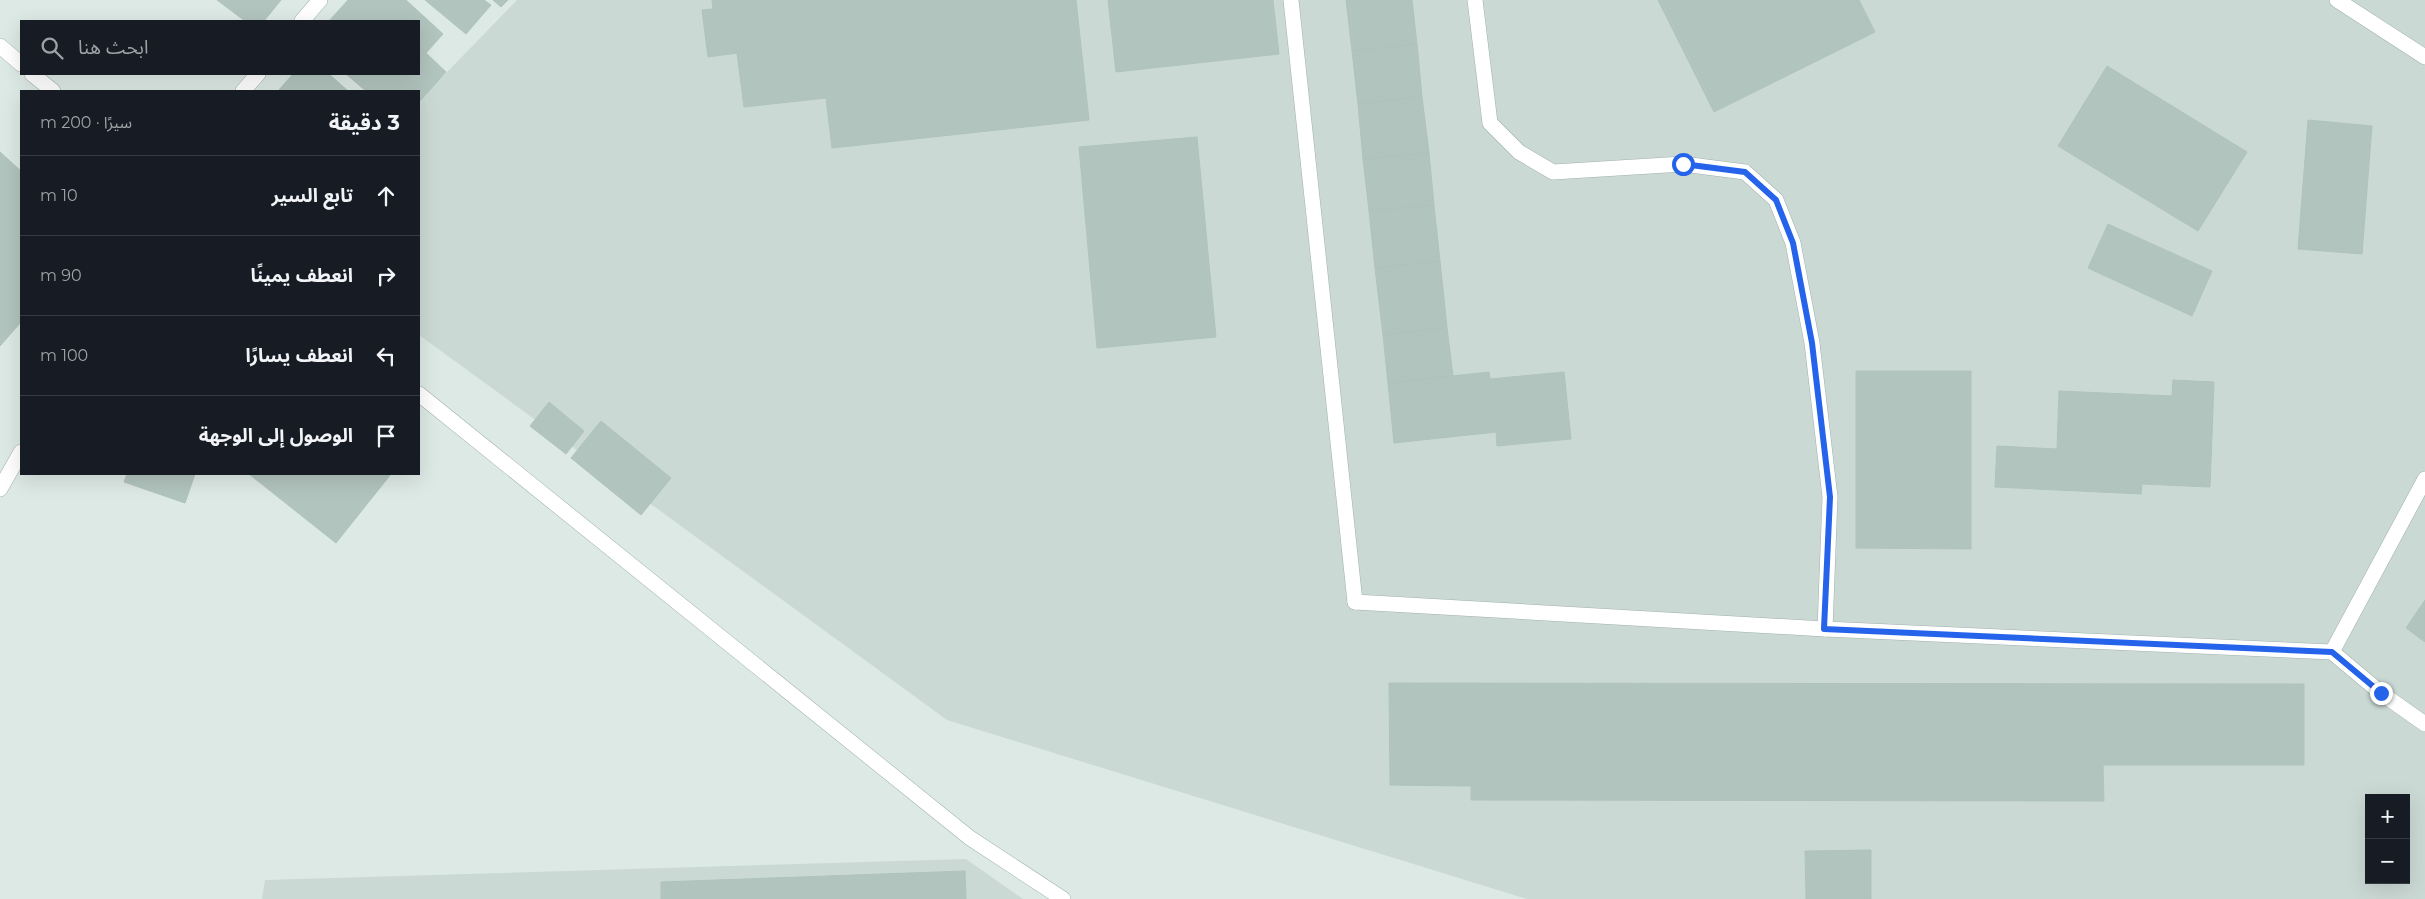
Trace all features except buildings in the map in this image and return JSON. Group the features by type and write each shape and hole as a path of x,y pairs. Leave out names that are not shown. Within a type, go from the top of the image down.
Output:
{"street":[{"path":"1292,0 1355,602 1824,629 2332,652 2381,693 2425,724"},
{"path":"1475,0 1490,123 1519,152 1553,172 1683,164 1745,172 1776,200 1793,243 1812,343 1830,497 1824,629"},
{"path":"2337,0 2425,57"},
{"path":"303,20 318,1"},
{"path":"0,46 20,63"},
{"path":"33,75 52,90"},
{"path":"244,90 257,75"},
{"path":"420,395 970,838 1063,899"},
{"path":"0,489 20,454"},
{"path":"2332,652 2425,479"}],"shaded area":[{"path":"517,0 2425,0 2425,899 1527,899 947,720 420,336 420,100"},
{"path":"966,859 1023,899 262,899 265,880"}],"route":[{"path":"1683,164 1745,172 1776,200 1793,243 1812,343 1830,497 1824,629 2332,652 2381,693"}]}
